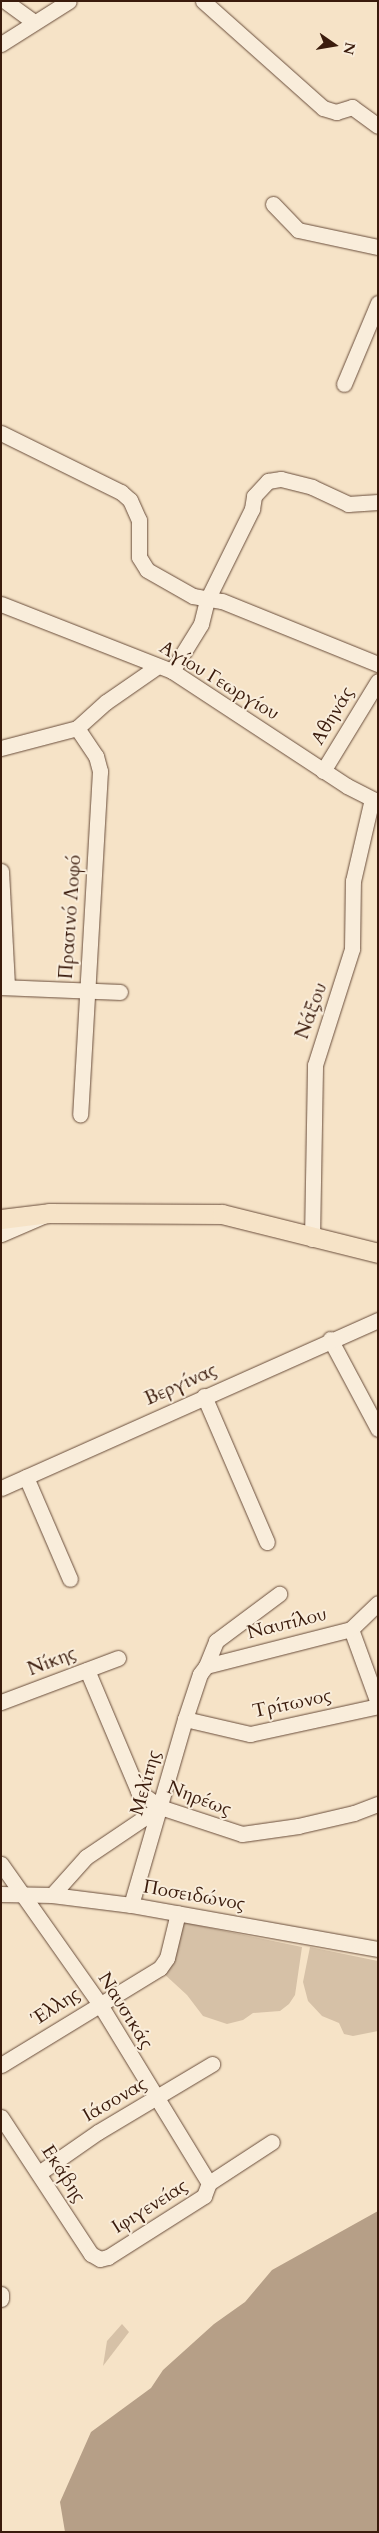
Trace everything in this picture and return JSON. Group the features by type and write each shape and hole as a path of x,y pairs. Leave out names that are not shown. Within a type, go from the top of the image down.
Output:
{"main road":[{"path":"1,1219 49,1213 222,1214 312,1239 378,1253"}],"street":[{"path":"5,1 34,22"},
{"path":"1,44 69,1"},
{"path":"203,1 323,108 336,112 352,107 378,126"},
{"path":"273,204 298,230 378,247"},
{"path":"344,384 378,303"},
{"path":"1,433 121,492 136,508 142,564 193,596 207,600 222,601 378,664"},
{"path":"1,748 77,728 106,702 165,668 201,624 207,600 252,509 254,496 268,481 281,479 312,487 348,504 378,502"},
{"name":"Αγίου Γεωργίου","path":"1,604 165,668 323,771 375,801"},
{"name":"Αθηνάς","path":"323,771 378,682"},
{"name":"Πρασινό Λοφό","path":"77,728 96,756 100,771 80,1114"},
{"name":"Νάξου","path":"312,1239 315,1065 352,948 353,881 375,801"},
{"path":"1,871 4,987 86,993 120,992"},
{"path":"1,1234 49,1213"},
{"name":"Βεργίνας","path":"1,1488 378,1320"},
{"path":"330,1340 378,1429"},
{"path":"204,1396 267,1542"},
{"path":"369,1414 378,1399"},
{"path":"26,1477 70,1579"},
{"name":"Μελίτης","path":"131,1905 186,1719 203,1670 216,1641 279,1594"},
{"name":"Ναυτίλου","path":"203,1670 351,1629 378,1603"},
{"path":"351,1629 378,1705"},
{"name":"Νίκης","path":"1,1702 118,1658"},
{"name":"Νηρέως","path":"87,1670 138,1790 160,1807 242,1834 308,1824 354,1813 378,1804"},
{"name":"Τρίτωνος","path":"186,1719 250,1734 378,1705"},
{"path":"52,1896 86,1858 160,1807"},
{"name":"Ναυσικάς","path":"1,1864 27,1897 99,2003 156,2100 209,2183"},
{"name":"Ποσειδώνος","path":"1,1894 27,1897 52,1896 131,1905 378,1949"},
{"name":"Έλλης","path":"1,2065 99,2003 160,1968 167,1958 178,1914"},
{"name":"Ιάσονας","path":"39,2173 98,2132 156,2100 212,2064"},
{"name":"Εκάβης","path":"1,2117 91,2254"},
{"name":"Ιφιγενείας","path":"91,2254 100,2259 108,2257 204,2196 209,2183 272,2142"},
{"path":"1,2294 1,2299"}],"shaded area":[{"path":"182,1922 302,1947 295,1995 289,2004 280,2011 253,2013 243,2020 227,2024 203,2016 187,1995 162,1972"},
{"path":"310,1947 378,1961 378,2031 353,2036 344,2034 339,2023 322,2016 308,2001 303,1982"},
{"path":"378,2211 378,2532 65,2532 60,2502 91,2432 151,2388 163,2370 214,2324 245,2302 272,2270"},
{"path":"122,2324 129,2332 103,2366 107,2341"}]}
